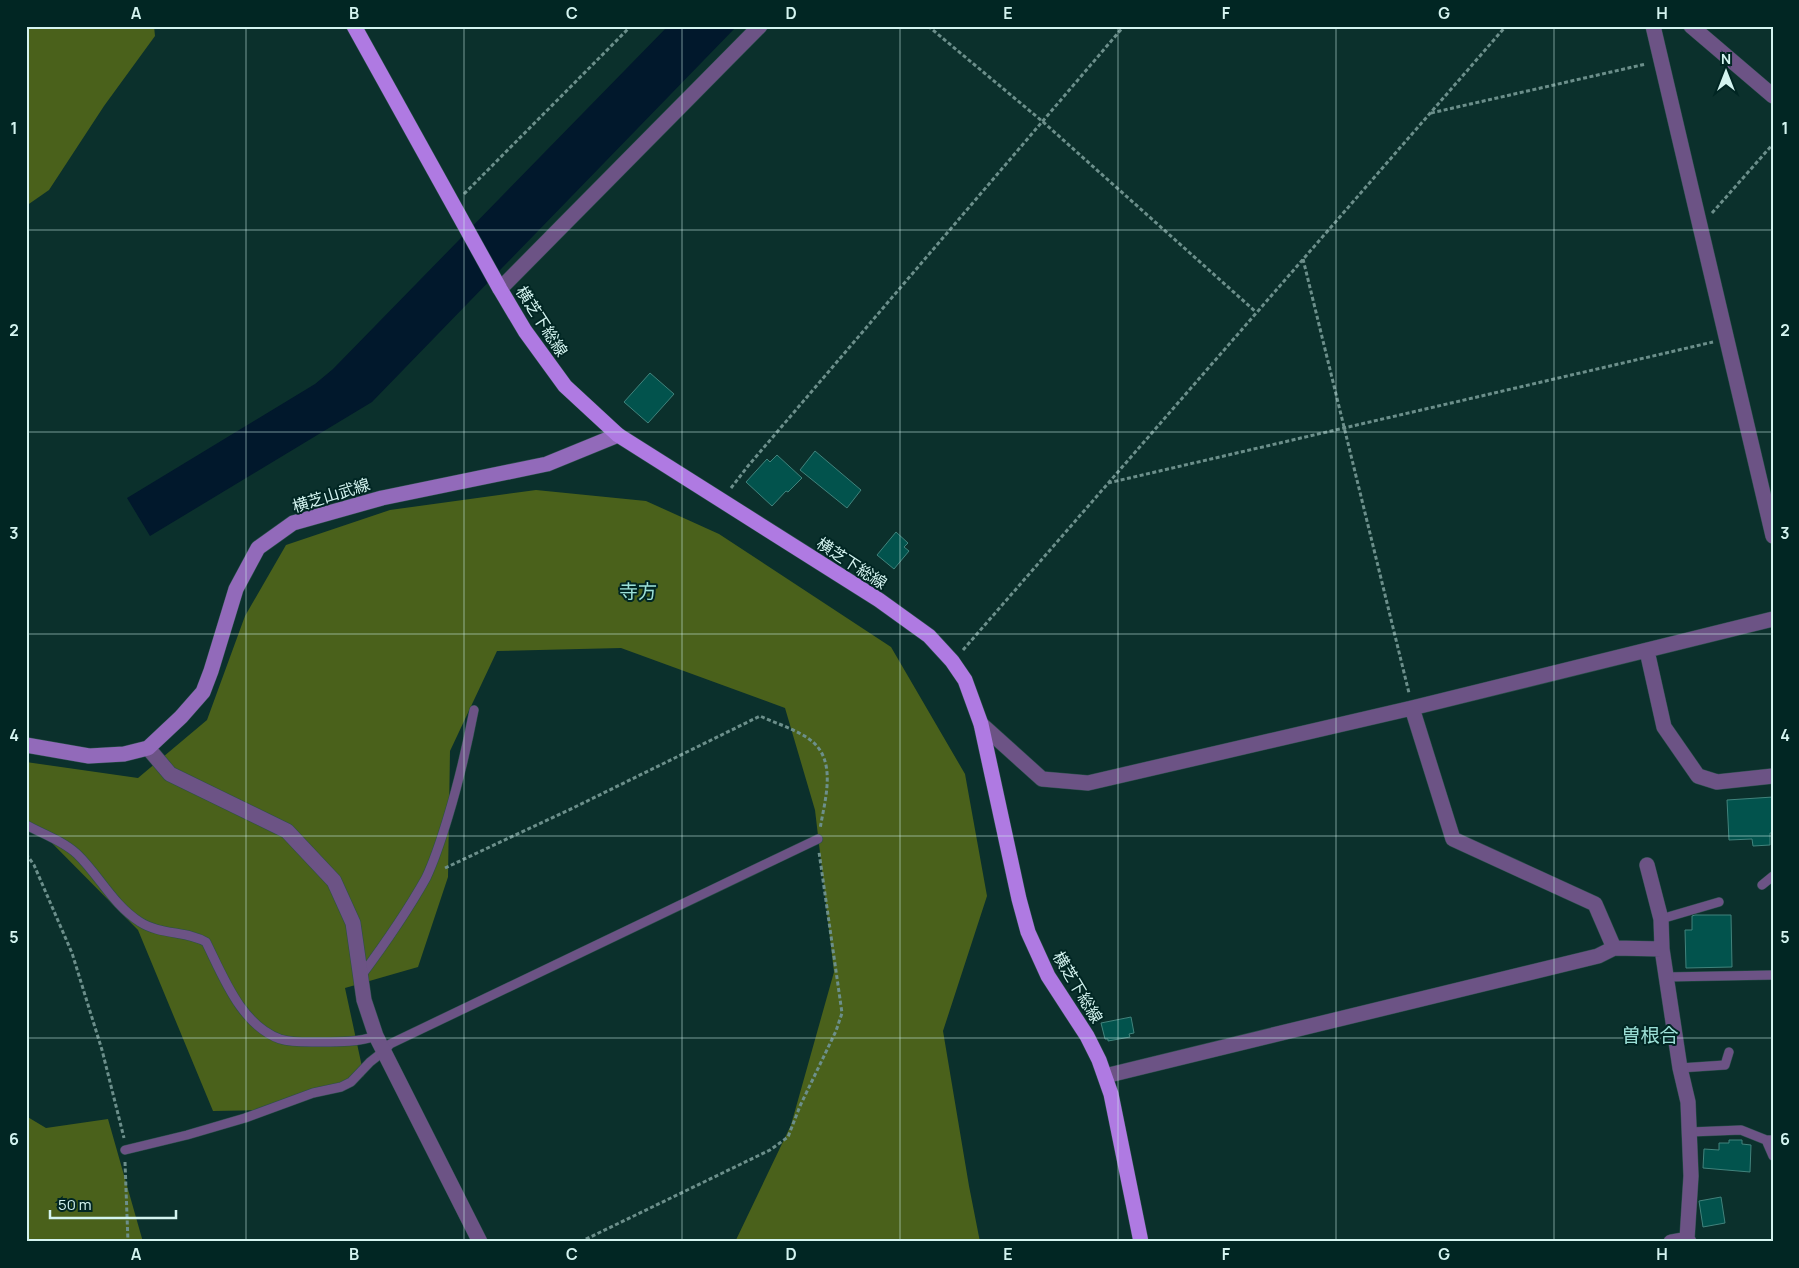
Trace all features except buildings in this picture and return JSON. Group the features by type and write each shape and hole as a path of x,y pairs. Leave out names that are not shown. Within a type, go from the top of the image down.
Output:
{"main road":[{"name":"横芝下総線","path":"354,26 500,289 525,331 565,386 618,435 879,600 929,636 952,661 965,680 981,724 1019,899 1028,932 1048,976 1087,1036 1099,1060 1111,1094 1141,1242"},
{"name":"横芝山武線","path":"26,745 89,756 124,754 148,748 182,717 203,692 236,589 258,548 293,523 382,498 547,464 618,435"}],"street":[{"path":"500,289 760,26"},
{"path":"1653,26 1773,536"},
{"path":"1691,26 1773,96"},
{"path":"981,724 1042,779 1088,783 1412,708 1773,619"},
{"path":"1648,651 1664,727 1698,776 1717,782 1773,776"},
{"path":"1412,708 1453,839 1595,904 1614,948"},
{"path":"148,748 170,774 287,831 334,880 353,923 364,1000 376,1036 480,1242"},
{"path":"1647,865 1661,919 1662,949 1680,1068 1688,1102 1690,1132 1691,1176 1688,1240 1671,1242"},
{"path":"1105,1076 1598,956 1614,948 1662,949"}],"lane":[{"path":"361,977 393,932 426,877 442,837 458,784 474,710"},
{"path":"26,826 75,852 100,879 111,896 140,922 171,934 198,938 206,942 235,998 261,1028 280,1039 302,1042 362,1041 376,1036"},
{"path":"124,1150 187,1135 245,1118 313,1093 341,1087 351,1082 390,1044 818,839"},
{"path":"1762,885 1773,876"},
{"path":"1661,919 1719,902"},
{"path":"1666,977 1773,975"},
{"path":"1680,1068 1725,1065 1729,1052"},
{"path":"1690,1132 1741,1130 1769,1140 1773,1156"}],"path":[{"path":"454,205 631,26"},
{"path":"928,26 1042,122 1256,312"},
{"path":"724,502 732,486 748,466 1124,26"},
{"path":"952,661 1506,26"},
{"path":"1430,113 1661,61"},
{"path":"1700,227 1773,144"},
{"path":"1303,259 1412,708"},
{"path":"1108,483 1726,339"},
{"path":"26,854 34,865 72,952 124,1133 128,1242"},
{"path":"580,1242 770,1150"}],"green space":[{"path":"26,26 154,26 155,36 104,106 49,190 26,206"},
{"path":"536,490 646,501 719,534 891,647 965,774 987,896 943,1031 980,1242 735,1242 791,1125 834,972 815,810 785,708 621,648 497,651 450,751 448,877 418,967 345,988 364,1076 277,1110 213,1111 138,930 41,832 26,822 26,762 138,778 207,720 245,616 286,545 390,510"},
{"path":"26,1116 46,1128 108,1119 143,1242 26,1242"}],"water":[{"path":"668,26 737,26 372,402 150,536 127,498 315,384 333,369"}],"district":[{"name":"寺方","path":"638,591"},
{"name":"曽根合","path":"1650,1035"}]}
